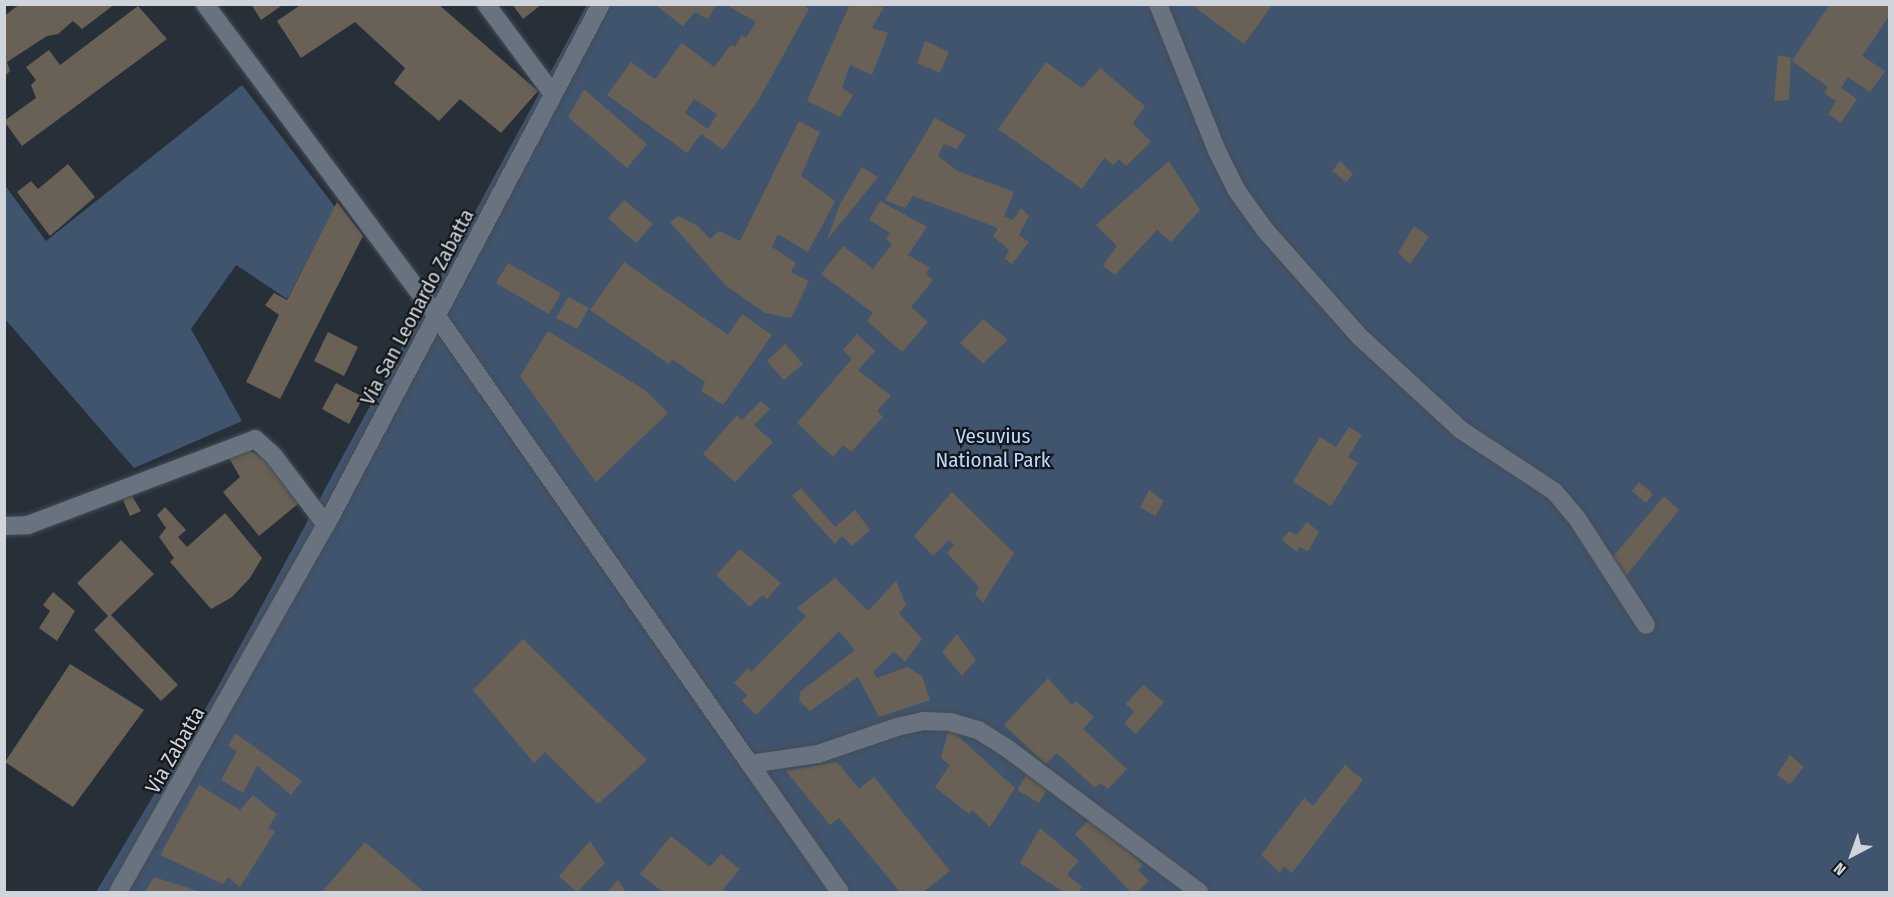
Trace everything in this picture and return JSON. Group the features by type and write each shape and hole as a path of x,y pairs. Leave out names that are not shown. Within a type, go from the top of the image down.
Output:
{"street":[{"path":"205,4 438,318 840,892"},
{"path":"486,4 552,93"},
{"name":"Via San Leonardo Zabatta","path":"270,629 438,318 552,93 601,4"},
{"path":"1158,4 1217,151 1237,191 1265,230 1361,338 1461,430 1554,491 1578,520 1646,625"},
{"path":"4,526 28,525 255,439 273,454 326,525"},
{"name":"Via Zabatta","path":"118,892 270,629"},
{"path":"750,764 818,754 906,725 950,722 978,730 1008,749 1199,892"}],"green space":[{"name":"Vesuvius National Park","path":"587,5 1889,5 1889,892 96,892 214,694"},
{"path":"242,85 335,207 287,299 236,265 191,329 242,421 134,468 5,319 4,184 46,241"}],"building":[{"path":"20,4 115,4 82,29 73,21 58,34 47,36 7,62 10,71 4,77 4,16"},
{"path":"251,4 284,4 261,20"},
{"path":"302,4 438,4 538,91 501,133 460,99 439,121 394,83 405,68 355,22 301,58 277,21"},
{"path":"512,4 542,4 523,19"},
{"path":"654,4 717,4 708,19 695,12 683,26"},
{"path":"725,4 802,4 809,9 759,99 723,150 701,134 687,153 607,95 631,62 655,79 682,43 714,67 731,45 735,47 742,35 746,38 756,22","holes":["694,99 717,114 708,129 685,113"]},
{"path":"850,4 884,7 872,28 888,33 872,75 850,65 842,88 853,95 840,117 807,101"},
{"path":"1191,4 1273,4 1244,44"},
{"path":"1830,4 1890,4 1890,15 1862,56 1885,71 1870,92 1848,77 1841,88 1857,99 1841,123 1828,114 1836,101 1824,93 1828,87 1792,61"},
{"path":"138,6 167,39 22,146 4,121 36,98 31,85 36,80 26,67 49,50 60,65"},
{"path":"925,41 949,52 940,73 917,63"},
{"path":"1778,55 1791,58 1789,100 1774,101"},
{"path":"1046,62 1082,88 1100,68 1145,106 1133,123 1151,142 1126,166 1119,159 1114,165 1104,158 1082,189 998,129"},
{"path":"584,89 647,144 627,168 568,117"},
{"path":"935,118 966,135 957,149 944,144 938,156 958,171 1014,192 1004,216 1013,220 1021,208 1029,216 1019,235 1029,242 1012,264 1005,259 1009,250 993,236 998,228 913,196 905,208 885,200"},
{"path":"799,121 820,132 801,176 835,201 808,252 778,234 772,247 796,263 791,272 809,281 791,318 765,313 725,285 670,222 678,216 698,226 710,239 719,231 740,241"},
{"path":"1169,161 1200,210 1171,242 1157,230 1115,275 1103,266 1117,246 1096,225"},
{"path":"1340,161 1353,174 1346,182 1332,171"},
{"path":"68,164 95,197 50,236 17,192 31,181 38,189"},
{"path":"862,167 878,177 827,240 840,204"},
{"path":"624,200 653,224 636,243 608,218"},
{"path":"880,201 927,227 908,255 930,268 926,274 933,280 911,307 928,322 902,352 867,321 873,313 821,274 843,246 873,269 892,244 886,239 890,233 869,220"},
{"path":"337,202 363,236 280,399 246,382 279,315 265,305 274,293 287,300"},
{"path":"1414,226 1429,237 1410,264 1398,253"},
{"path":"624,262 728,335 742,314 772,335 723,405 701,391 705,382 672,359 669,364 590,310"},
{"path":"508,263 561,293 549,314 496,283"},
{"path":"568,297 589,308 577,329 556,318"},
{"path":"983,319 1008,340 983,363 960,343"},
{"path":"548,331 645,390 668,413 596,482 520,376"},
{"path":"328,332 358,347 344,376 314,361"},
{"path":"857,334 875,351 858,370 891,396 877,411 883,417 851,452 843,445 833,457 797,423 852,359 843,350"},
{"path":"785,344 803,364 784,380 767,361"},
{"path":"336,383 363,397 349,424 322,409"},
{"path":"761,401 770,409 754,425 773,442 735,482 703,454 737,415 742,420"},
{"path":"1349,427 1362,435 1348,457 1358,463 1331,506 1293,482 1320,437 1336,447"},
{"path":"246,449 263,457 299,503 259,536 223,492 240,477 229,458"},
{"path":"1639,482 1653,494 1646,503 1632,491"},
{"path":"801,488 835,527 855,510 870,530 852,546 842,536 835,544 792,496"},
{"path":"1149,490 1164,501 1155,516 1140,507"},
{"path":"952,492 1014,553 983,603 975,594 979,587 947,553 954,545 949,540 933,556 914,536"},
{"path":"132,496 141,511 130,516 123,500"},
{"path":"1664,496 1679,510 1625,577 1612,558"},
{"path":"165,507 186,530 178,537 187,547 225,513 262,558 250,578 232,597 211,609 170,562 174,558 159,537 166,528 157,515"},
{"path":"1307,522 1319,532 1308,551 1299,547 1297,552 1282,540 1289,531 1297,535"},
{"path":"121,540 154,574 111,615 178,685 161,701 94,630 108,616 77,583"},
{"path":"740,549 781,583 767,599 763,595 750,607 716,575"},
{"path":"835,578 868,611 896,581 906,605 899,613 922,639 905,662 894,652 873,672 877,678 907,667 922,676 930,700 879,717 858,677 810,711 799,701 800,692 855,650 839,631 756,715 742,701 747,695 734,683 748,668 751,672 806,616 797,608"},
{"path":"53,592 75,611 57,641 39,628 50,611 43,605"},
{"path":"957,634 976,660 962,676 942,652"},
{"path":"523,639 647,760 598,804 545,752 534,763 473,690"},
{"path":"70,664 144,710 73,807 5,762"},
{"path":"1048,678 1072,705 1076,701 1094,717 1083,729 1127,769 1108,789 1100,783 1095,788 1057,753 1046,764 1004,725"},
{"path":"1143,685 1164,702 1136,734 1124,723 1134,712 1126,704"},
{"path":"949,728 1015,788 990,827 972,810 969,814 935,787 950,765 941,758"},
{"path":"235,733 302,781 291,795 257,766 243,793 221,780 237,751 228,746"},
{"path":"1790,755 1804,767 1790,784 1777,775"},
{"path":"837,762 859,789 874,777 950,871 923,892 900,892 839,818 830,825 786,771"},
{"path":"1345,765 1363,780 1292,873 1284,866 1280,873 1261,855 1304,798 1313,806"},
{"path":"1029,771 1050,785 1039,803 1017,790"},
{"path":"199,785 240,810 253,795 277,814 268,828 275,832 240,887 228,877 223,884 160,855"},
{"path":"1092,817 1143,865 1138,870 1149,881 1137,892 1131,892 1075,834"},
{"path":"1040,828 1079,861 1067,874 1082,887 1078,892 1063,892 1020,863"},
{"path":"671,836 710,867 721,854 740,869 723,889 727,892 663,892 640,874"},
{"path":"590,841 605,863 577,892 559,876"},
{"path":"365,842 423,891 322,892"},
{"path":"154,877 201,892 145,892"},
{"path":"618,880 626,892 607,892"}]}
